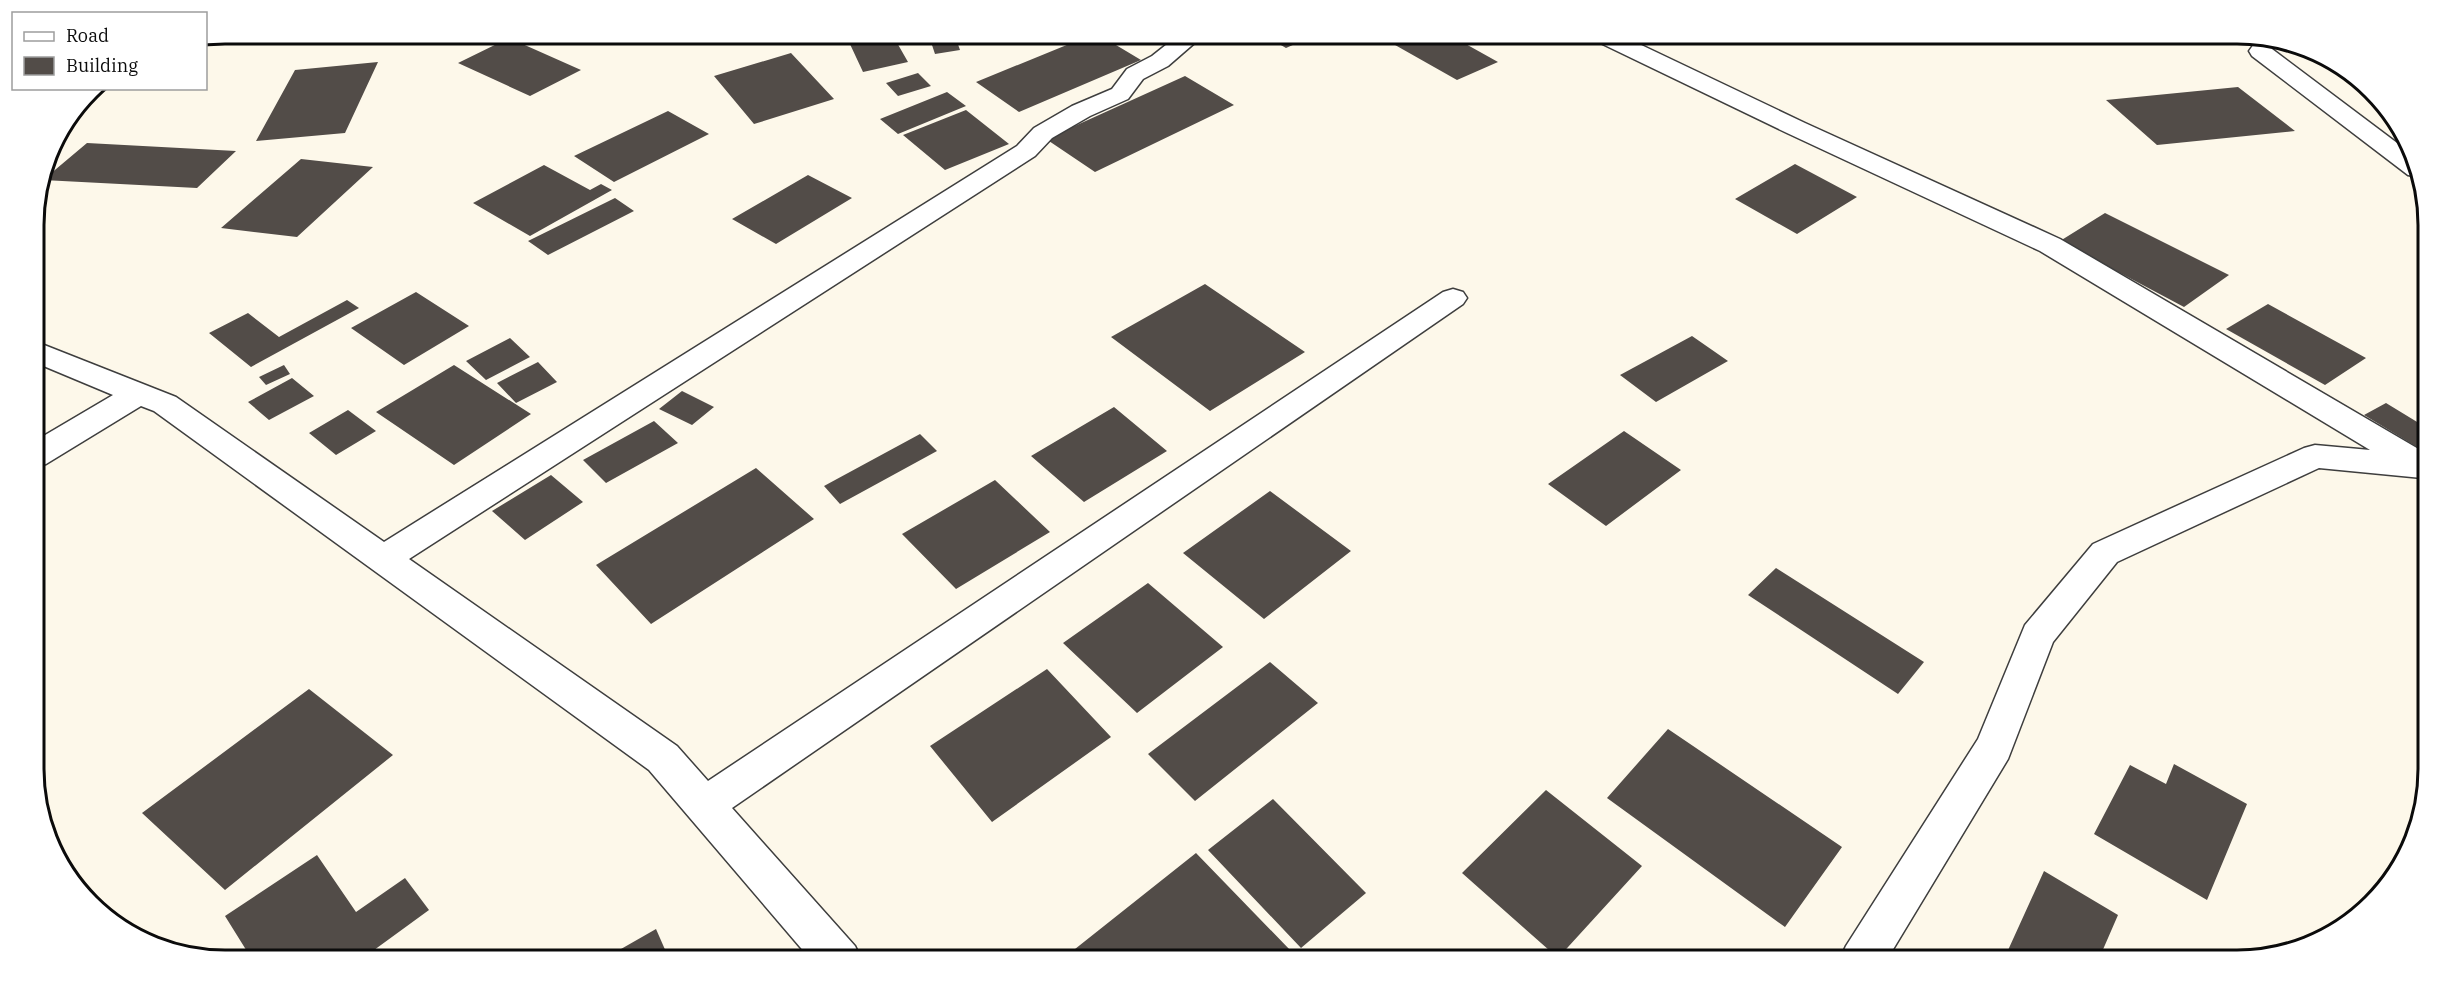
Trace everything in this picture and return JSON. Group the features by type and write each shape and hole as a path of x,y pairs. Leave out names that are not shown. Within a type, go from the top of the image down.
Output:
{"street":[{"path":"383,559 1026,151 1043,133 1081,111 1120,94 1135,74 1160,61 1182,44"},
{"path":"1621,44 2050,245 2418,459"},
{"path":"2264,46 2260,51 2405,160"},
{"path":"704,805 1453,298"},
{"path":"44,355 165,404 663,759 831,951"},
{"path":"44,451 139,393"},
{"path":"1868,950 1994,747 2038,634 2105,553 2315,456 2418,463"}],"building":[{"path":"497,44 522,44 581,70 530,96 458,63"},
{"path":"850,44 898,44 908,62 863,72"},
{"path":"932,44 958,44 960,50 935,54"},
{"path":"1069,44 1114,44 1141,60 1019,112 976,82"},
{"path":"1279,44 1295,44 1286,48"},
{"path":"1393,44 1466,44 1498,62 1457,80"},
{"path":"791,53 834,99 754,124 714,76"},
{"path":"378,62 345,133 256,141 295,70"},
{"path":"918,73 931,86 898,96 886,83"},
{"path":"1185,76 1234,105 1095,172 1046,139"},
{"path":"2238,87 2295,131 2157,145 2106,100"},
{"path":"947,92 966,106 898,134 880,119"},
{"path":"966,110 1009,144 945,170 903,135"},
{"path":"668,111 709,134 614,182 574,156"},
{"path":"87,143 236,151 197,188 49,180 52,173"},
{"path":"301,159 373,167 297,237 221,228"},
{"path":"1795,164 1857,197 1797,234 1735,199"},
{"path":"544,165 590,190 601,184 612,190 530,236 473,203"},
{"path":"808,175 852,198 776,244 732,219"},
{"path":"615,198 634,211 548,255 528,241"},
{"path":"2105,213 2229,275 2184,307 2060,241"},
{"path":"1205,284 1305,352 1210,411 1111,337"},
{"path":"416,292 469,326 404,365 351,328"},
{"path":"347,300 359,308 251,367 209,333 248,313 279,337"},
{"path":"2268,304 2366,358 2325,385 2226,329"},
{"path":"1692,336 1728,361 1656,402 1620,375"},
{"path":"510,338 530,357 486,380 466,361"},
{"path":"538,362 557,382 516,403 497,383"},
{"path":"284,365 290,374 266,385 259,377"},
{"path":"454,365 531,414 454,465 376,412"},
{"path":"292,378 314,396 269,420 248,402"},
{"path":"682,391 714,407 692,425 659,409"},
{"path":"2386,403 2418,423 2418,446 2417,447 2364,415"},
{"path":"1114,407 1167,451 1084,502 1031,456"},
{"path":"348,410 376,431 336,455 309,433"},
{"path":"654,421 678,443 606,483 583,460"},
{"path":"1624,431 1681,470 1606,526 1548,484"},
{"path":"920,434 937,451 840,504 824,486"},
{"path":"756,468 814,519 651,624 596,565"},
{"path":"551,475 583,502 525,540 492,511"},
{"path":"995,480 1050,532 956,589 902,534"},
{"path":"1270,491 1351,551 1264,619 1183,553"},
{"path":"1776,568 1924,662 1898,694 1748,595"},
{"path":"1148,583 1223,647 1137,713 1063,643"},
{"path":"1270,662 1318,703 1195,801 1148,754"},
{"path":"1047,669 1111,737 992,822 930,746"},
{"path":"309,689 393,755 225,890 142,813"},
{"path":"1668,729 1842,847 1785,927 1607,798"},
{"path":"2174,764 2247,804 2207,900 2094,834 2130,765 2166,784"},
{"path":"1546,790 1642,866 1565,950 1549,950 1462,873"},
{"path":"1273,799 1366,893 1301,948 1208,850"},
{"path":"1196,853 1290,950 1073,951"},
{"path":"317,855 356,912 405,878 429,910 373,951 247,951 225,916"},
{"path":"2044,871 2118,915 2103,950 2008,950"},
{"path":"656,929 666,951 618,951"}]}
